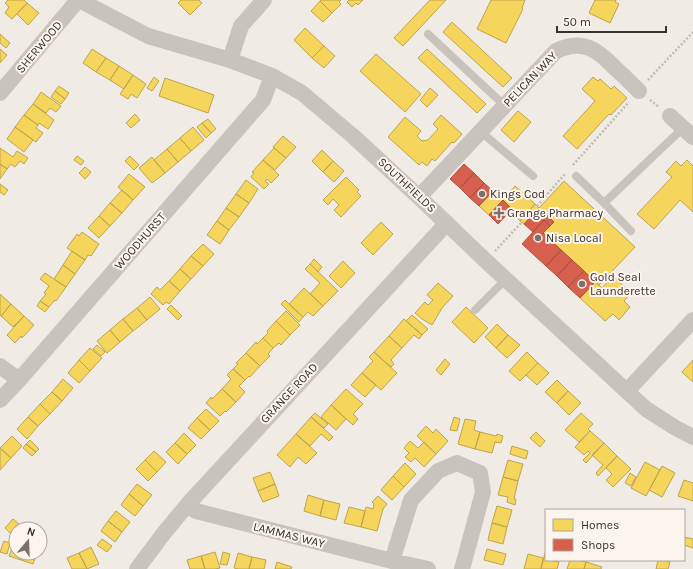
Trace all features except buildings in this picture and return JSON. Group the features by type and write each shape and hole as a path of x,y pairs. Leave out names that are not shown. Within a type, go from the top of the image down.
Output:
{"street":[{"name":"SOUTHFIELDS","path":"78,0 148,36 230,60 272,76 302,93 354,137 420,197 486,261 646,409 693,437"},
{"name":"SHERWOOD","path":"0,93 78,0"},
{"path":"230,60 240,26 264,0"},
{"name":"PELICAN WAY","path":"420,197 556,51 571,46 586,47 595,50 639,90"},
{"name":"WOODHURST","path":"0,400 262,100 272,76"},
{"path":"670,116 688,132"},
{"name":"GRANGE ROAD","path":"137,569 188,504 447,223"},
{"path":"627,391 693,320"},
{"path":"0,366 19,380"},
{"path":"392,561 411,500 438,471 457,463 480,473 483,492 462,569"},
{"name":"LAMMAS WAY","path":"188,504 196,511 428,569"}],"lane":[{"path":"428,34 504,106"},
{"path":"481,132 533,176"},
{"path":"604,203 688,132"},
{"path":"576,176 631,231"},
{"path":"475,310 506,279"}],"path":[{"path":"572,166 639,90 693,32"},
{"path":"639,90 670,116"},
{"path":"537,206 567,171"},
{"path":"486,261 522,222"}],"place":[{"name":"Kings Cod","path":"482,194"},
{"name":"Grange Pharmacy","path":"499,213"},
{"name":"Nisa Local","path":"538,238"},
{"name":"Gold Seal Launderette","path":"582,284"}]}
